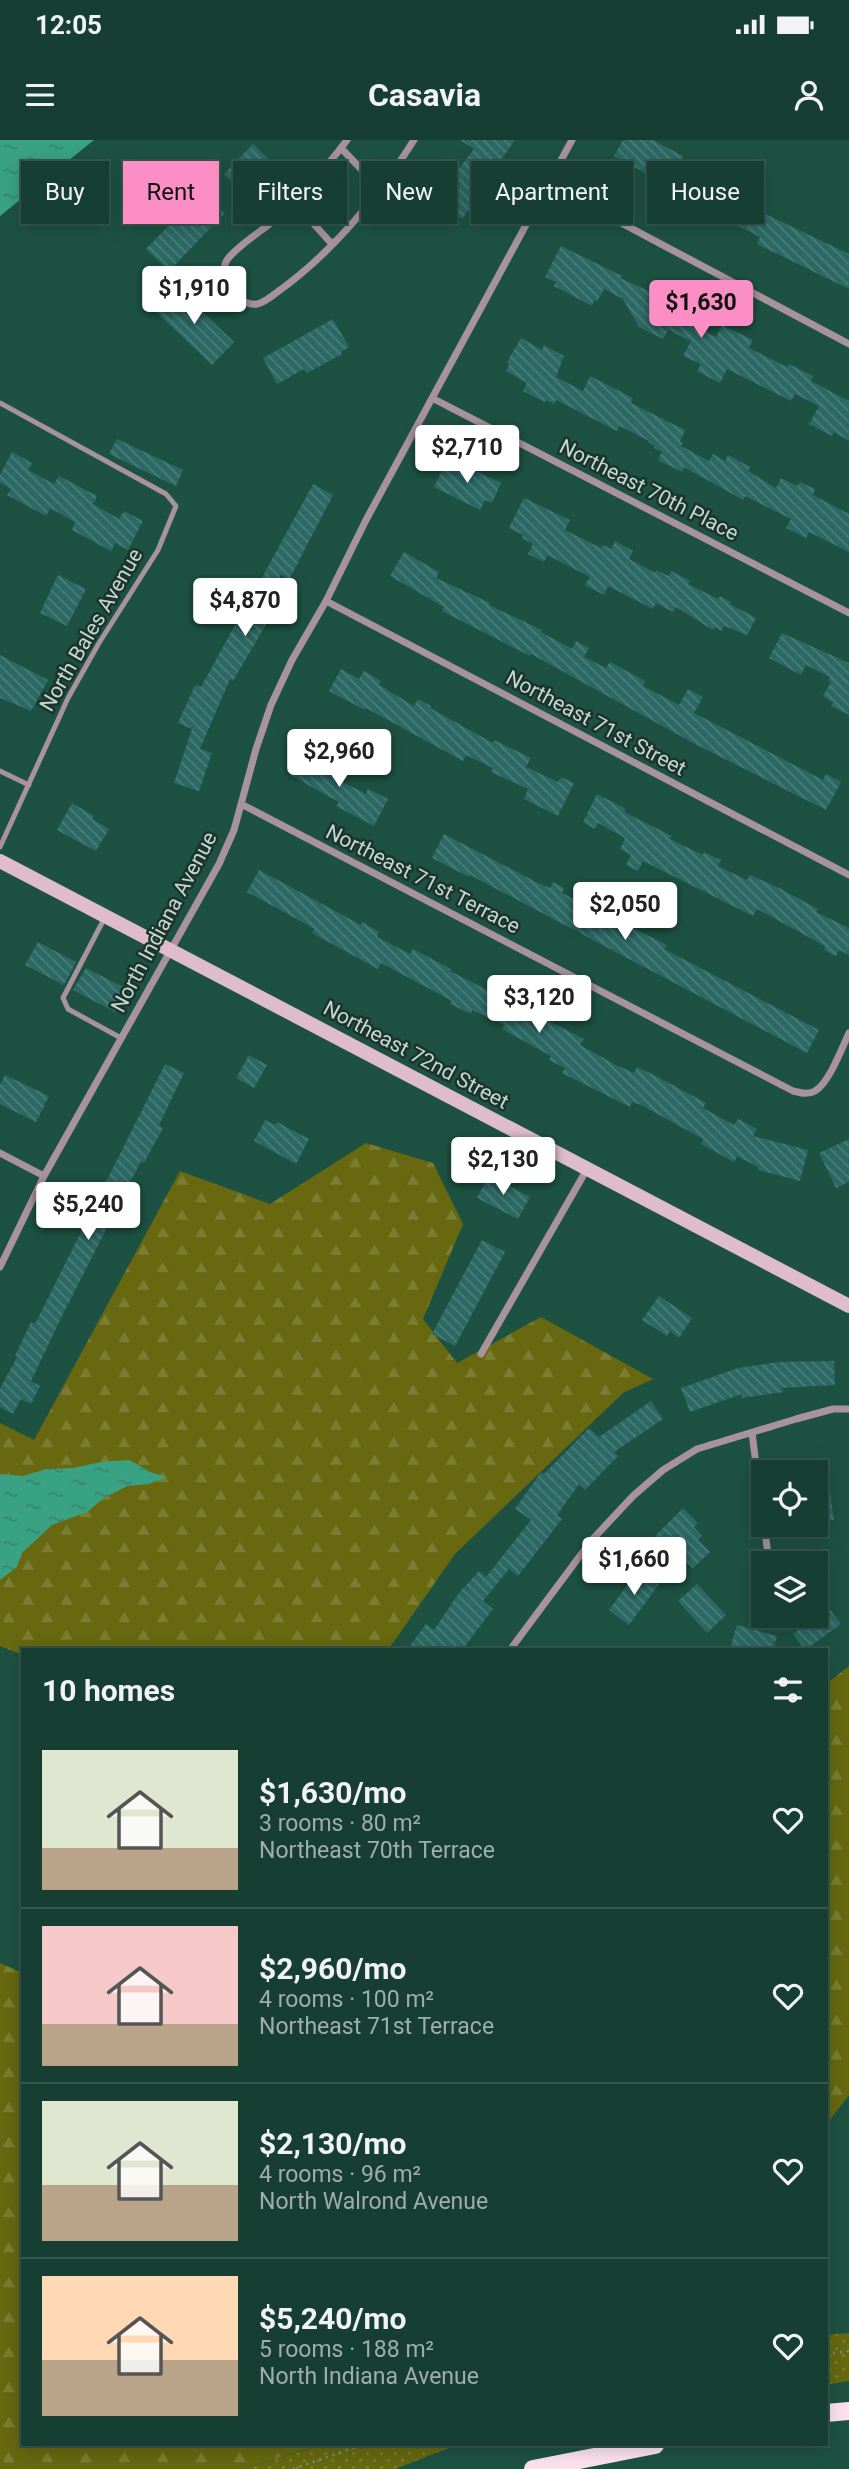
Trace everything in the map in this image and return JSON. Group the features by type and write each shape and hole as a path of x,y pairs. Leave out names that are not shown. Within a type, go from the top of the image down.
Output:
{"main road":[{"name":"Northeast 72nd Street","path":"0,861 849,1306"},
{"path":"828,2413 849,2411"},
{"path":"533,2469 650,2446"}],"street":[{"path":"329,161 347,140"},
{"path":"399,161 414,140"},
{"name":"North Indiana Avenue","path":"561,161 572,140"},
{"path":"341,148 361,169"},
{"path":"267,224 227,260 224,270 227,284 248,304 259,304 291,281 361,209"},
{"path":"314,224 331,243"},
{"name":"North Indiana Avenue","path":"0,1267 44,1176 219,864 234,830 271,705 292,660 526,224"},
{"path":"623,224 849,344"},
{"name":"Northeast 70th Place","path":"432,398 849,613"},
{"name":"Northeast 71st Street","path":"326,601 849,875"},
{"name":"Northeast 71st Terrace","path":"241,804 793,1091 805,1094 815,1091 824,1083 849,1033"},
{"path":"0,1153 44,1176"},
{"path":"481,1354 587,1168"},
{"path":"511,1648 591,1541 633,1496 663,1470 697,1449 833,1409 849,1409"},
{"path":"752,1433 755,1460"}],"lane":[{"name":"North Bales Avenue","path":"0,402 166,494 176,506 158,550 68,698 0,847"},
{"path":"0,771 29,785"},
{"path":"105,916 63,998 68,1009 121,1038"}],"path":[{"path":"828,2354 849,2351"},
{"path":"293,2469 358,2446"}],"green space":[{"path":"366,1143 433,1163 463,1224 423,1319 457,1363 541,1317 653,1379 623,1393 455,1554 389,1648 21,1648 21,1654 0,1646 0,1423 34,1440 180,1171 270,1204"},
{"path":"849,1666 849,2095 828,2122 828,1682"},
{"path":"0,1963 21,1972 21,2446 318,2446 243,2469 0,2469"},
{"path":"849,2333 849,2381 828,2385 828,2335"},
{"path":"319,2446 454,2446 395,2469 243,2469"}],"water":[{"path":"0,140 94,140 68,161 21,161 21,199 0,216"},
{"path":"129,1460 167,1477 149,1484 127,1486 104,1498 87,1512 52,1525 22,1553 17,1567 0,1580 0,1474 23,1476 46,1469"}],"building":[{"path":"460,140 515,140 500,161 471,161 471,207 462,219 457,215 457,171 474,149"},
{"path":"623,140 653,140 683,156 680,161 647,161 647,174 633,166 633,161 623,161 614,156"},
{"path":"253,144 271,161 237,161"},
{"path":"233,165 233,183 224,174"},
{"path":"219,207 225,213 219,219"},
{"path":"764,213 849,254 849,289 757,244 760,237 734,224 764,224"},
{"path":"170,224 214,224 169,271 146,249"},
{"path":"561,246 666,299 664,303 682,313 679,319 716,337 722,325 753,340 749,348 787,367 789,364 813,376 811,381 849,401 849,441 834,432 832,436 809,424 819,406 795,394 791,401 727,369 720,383 697,371 701,364 683,356 691,341 668,330 663,339 639,327 623,299 604,289 592,306 554,286 556,282 545,277"},
{"path":"176,287 234,342 212,365 154,310"},
{"path":"333,319 349,347 341,352 342,354 307,373 304,369 277,384 263,358"},
{"path":"521,338 542,350 544,345 564,356 556,377 583,391 590,376 633,398 631,403 685,430 681,446 709,461 713,454 725,461 728,455 750,467 748,471 776,488 781,478 797,486 800,482 815,489 813,495 849,514 849,552 809,532 806,538 786,528 791,519 745,496 743,500 684,467 682,472 658,460 662,452 654,448 649,441 620,426 617,431 556,400 554,404 546,400 545,402 523,391 527,383 506,371 509,365 507,362"},
{"path":"117,439 183,470 176,486 109,454"},
{"path":"12,452 32,463 28,470 54,484 59,476 97,496 93,504 119,519 124,511 143,521 128,550 115,543 111,551 72,530 75,522 50,508 46,516 7,495 11,489 0,483 0,475"},
{"path":"448,458 501,483 492,503 485,500 480,510 434,487"},
{"path":"313,484 333,495 289,580 281,575 266,606 273,610 233,681 230,679 200,749 212,753 199,791 174,783 192,729 178,723 195,685 201,687 240,616 236,614 252,582 258,585"},
{"path":"524,498 570,520 565,530 601,548 603,545 611,549 615,541 633,551 629,559 655,573 656,570 669,576 671,571 690,581 688,584 718,599 720,596 731,602 730,604 756,618 747,635 724,626 721,631 715,627 713,630 676,607 673,612 656,603 653,609 608,586 604,595 585,585 590,577 551,557 547,556 544,562 528,554 533,544 509,528"},
{"path":"404,552 439,572 436,578 542,630 541,632 572,649 576,641 589,648 584,657 606,668 610,662 645,681 643,686 679,705 688,689 703,697 694,713 823,780 826,774 841,782 826,810 697,745 531,654 530,656 442,611 444,607 390,576"},
{"path":"58,575 86,589 67,626 40,613"},
{"path":"782,633 849,663 849,715 831,706 833,702 823,696 831,682 828,680 830,677 806,665 801,675 769,658"},
{"path":"0,655 48,680 31,711 0,698"},
{"path":"341,669 359,679 364,671 381,681 379,685 414,706 418,699 493,743 494,740 531,758 526,767 558,782 561,777 574,783 558,816 524,799 528,789 491,772 493,768 466,755 463,761 329,691"},
{"path":"303,752 341,773 337,779 366,794 368,789 388,799 374,826 336,806 339,802 290,775"},
{"path":"597,794 626,809 624,812 672,836 670,839 703,855 704,852 721,860 718,866 747,880 750,875 781,889 818,909 816,912 849,928 849,955 839,950 836,956 824,950 825,946 757,909 753,916 643,861 638,871 626,865 631,855 620,849 625,838 598,823 595,829 583,822"},
{"path":"72,803 109,829 96,851 57,830"},
{"path":"444,834 540,884 550,888 553,882 564,888 562,893 667,945 664,949 819,1030 807,1053 470,875 469,877 432,858"},
{"path":"259,870 361,925 362,922 379,932 377,937 410,954 413,949 451,969 450,971 584,1039 580,1045 614,1064 634,1073 637,1067 706,1103 703,1108 734,1125 738,1119 757,1129 753,1136 808,1150 800,1181 758,1170 758,1167 737,1156 734,1162 701,1144 703,1139 641,1105 632,1102 630,1107 562,1073 565,1068 549,1060 551,1056 502,1029 504,1025 472,1010 471,1014 450,1004 452,1001 381,963 378,969 312,933 314,929 247,892"},
{"path":"38,942 76,962 64,985 25,965"},
{"path":"86,968 127,989 115,1012 73,990"},
{"path":"249,1055 267,1065 254,1088 236,1078"},
{"path":"165,1064 184,1073 159,1125 163,1128 144,1163 141,1161 63,1314 31,1381 40,1386 31,1404 21,1399 13,1414 0,1407 0,1389 31,1322 35,1324"},
{"path":"5,1075 49,1096 36,1122 0,1104 0,1085"},
{"path":"265,1120 275,1125 277,1122 309,1139 296,1164 254,1141"},
{"path":"849,1139 849,1182 836,1188 819,1153"},
{"path":"489,1175 530,1197 518,1219 477,1198"},
{"path":"482,1240 505,1252 455,1346 432,1334"},
{"path":"659,1296 692,1318 679,1338 670,1331 667,1336 642,1320"},
{"path":"834,1361 835,1385 782,1388 783,1392 742,1398 742,1394 690,1412 681,1388 738,1368 779,1362"},
{"path":"651,1401 663,1419 614,1452 618,1456 585,1490 579,1484 557,1515 562,1519 518,1576 509,1569 483,1601 493,1609 464,1648 408,1648 426,1624 434,1630 459,1593 479,1571 486,1577 531,1520 515,1509 541,1472 544,1474 589,1428 599,1437"},
{"path":"828,1477 834,1520 828,1521"},
{"path":"683,1508 698,1523 694,1527 702,1536 698,1540 710,1552 693,1568 655,1536"},
{"path":"639,1569 659,1584 629,1625 609,1610"},
{"path":"697,1584 726,1615 707,1633 678,1601"},
{"path":"828,1607 841,1624 808,1648 804,1648 793,1634 801,1628 828,1628"},
{"path":"737,1625 777,1636 774,1648 730,1648"}]}
